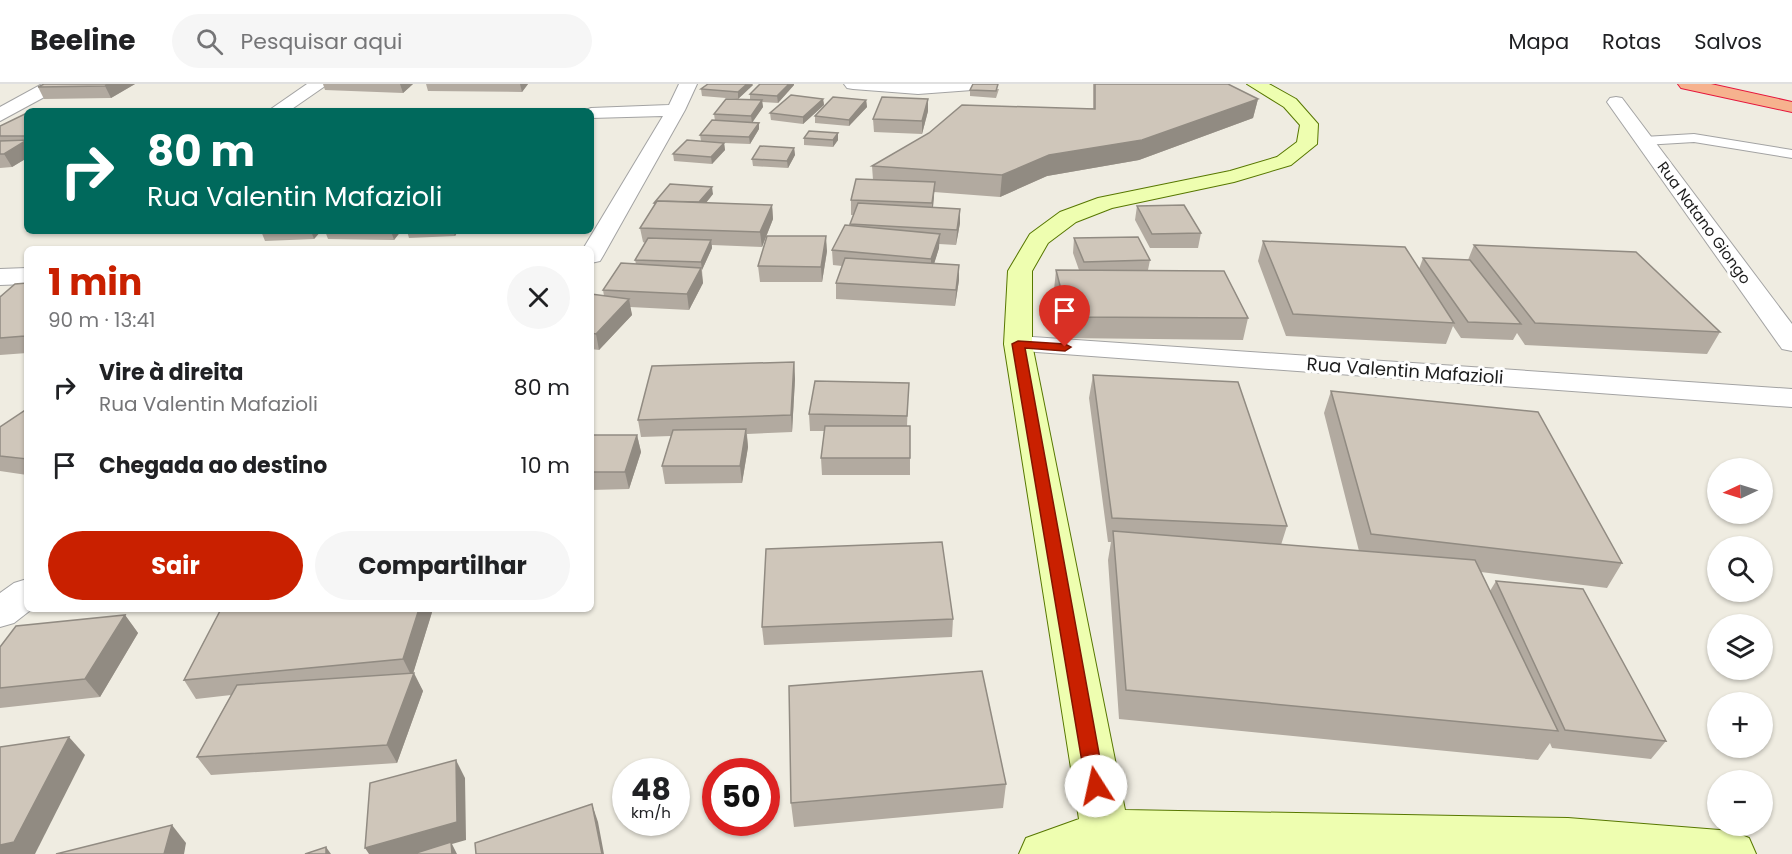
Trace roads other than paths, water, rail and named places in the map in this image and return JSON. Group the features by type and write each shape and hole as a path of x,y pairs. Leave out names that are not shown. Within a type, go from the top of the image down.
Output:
{"highway":[{"path":"1687,84 1792,107"}],"main road":[{"path":"1107,843 1018,344 1020,271 1038,239 1068,217 1106,203 1234,176 1284,161 1307,144 1309,124 1290,103 1256,84"},
{"path":"1043,854 1107,843 1572,847 1732,854"}],"street":[{"path":"0,114 55,84"},
{"path":"282,108 318,84"},
{"path":"594,252 676,110 688,84"},
{"path":"853,84 918,89 972,85"},
{"name":"Rua Natano Giongo","path":"1616,102 1792,343"},
{"path":"594,112 676,110"},
{"path":"0,277 24,276"},
{"name":"Rua Valentin Mafazioli","path":"1018,344 1792,398"},
{"path":"0,613 24,595"}],"lane":[{"path":"1644,141 1694,138 1792,154"}]}
